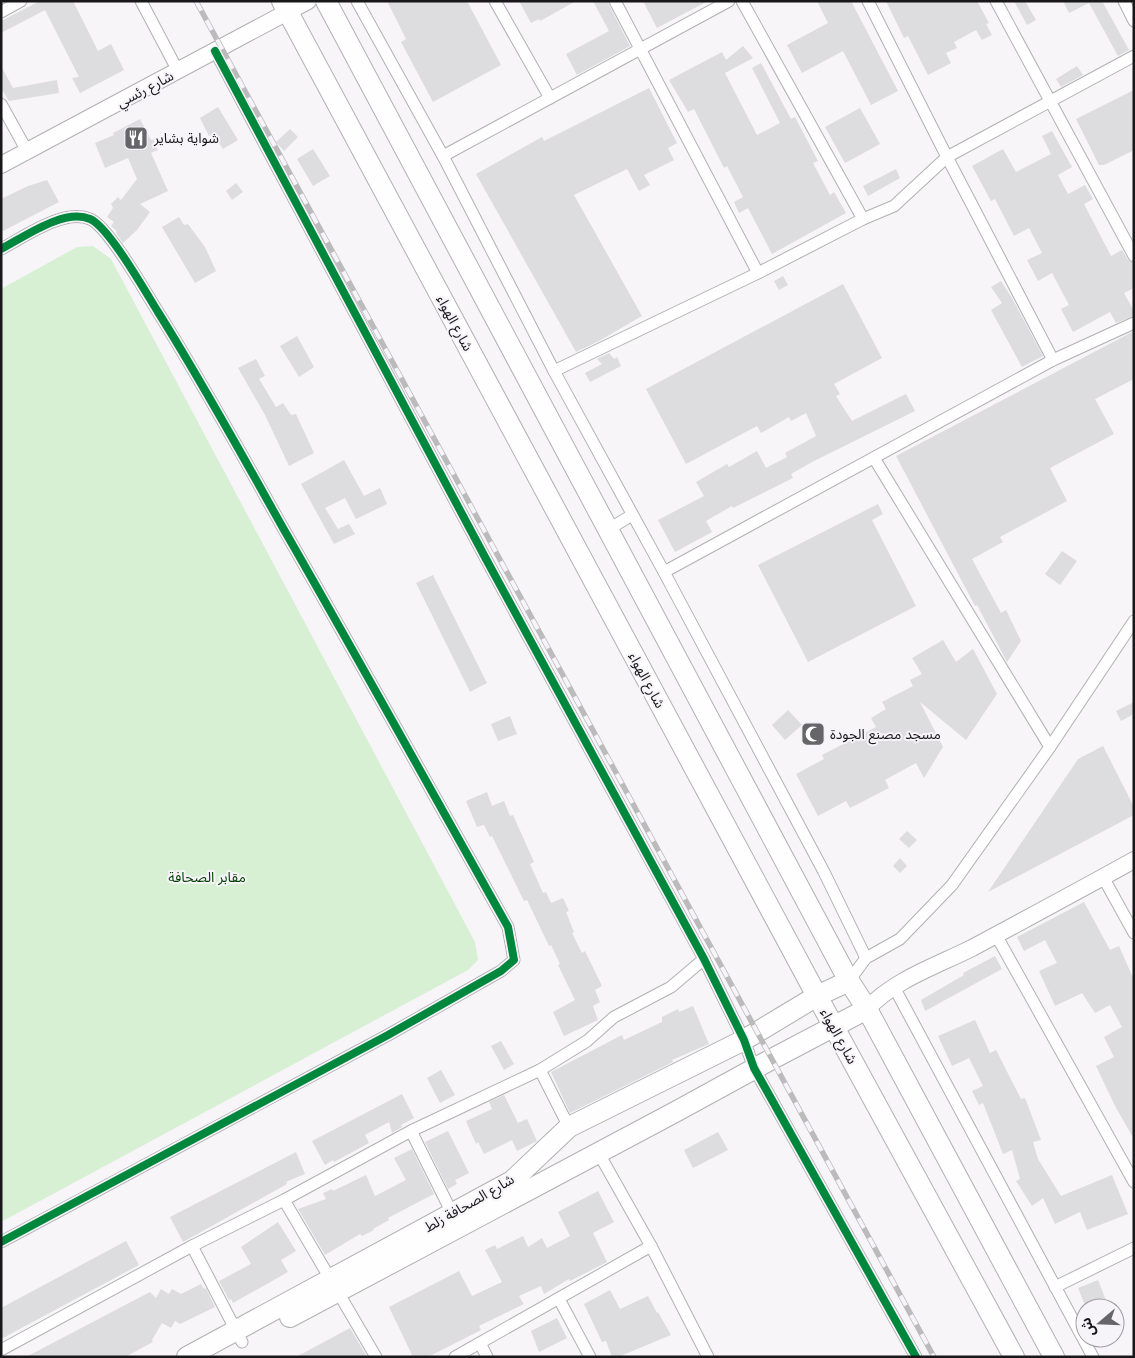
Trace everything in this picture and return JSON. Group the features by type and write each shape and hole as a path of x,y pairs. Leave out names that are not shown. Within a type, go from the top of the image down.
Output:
{"highway":[{"path":"326,1 849,981 867,1010 1054,1357"},
{"name":"شارع الهواء","path":"285,7 817,996 1014,1357"},
{"name":"شارع الصحافة زلط","path":"456,1219 512,1181 569,1128 744,1040 817,996 849,981"},
{"name":"شارع الصحافة زلط","path":"187,1357 239,1337 456,1219 598,1152 867,1010"},
{"name":"شارع الصحافة زلط","path":"215,1357 239,1337"}],"street":[{"path":"1,12 21,1"},
{"path":"141,1 178,71"},
{"name":"شارع رئسي","path":"1,165 215,52 285,7 308,1"},
{"path":"357,1 443,156 554,372 664,572 824,872 866,958"},
{"path":"495,1 550,98"},
{"path":"615,1 758,273"},
{"path":"443,156 729,1"},
{"path":"742,1 863,219"},
{"path":"868,1 1053,360"},
{"path":"996,1 1134,256"},
{"path":"1124,1 1134,21"},
{"path":"215,52 704,959 744,1040 754,1068 916,1357"},
{"path":"554,372 758,273 863,219 894,206 947,157 1134,56"},
{"path":"1,104 27,151"},
{"path":"1,249 51,222 70,216 90,219 100,226 115,244 185,356 346,637 508,927 514,960 501,971 388,1035 1,1242"},
{"path":"664,572 1053,360 1134,323"},
{"path":"874,458 1050,747"},
{"path":"609,529 632,515"},
{"path":"849,981 866,958 900,939 952,884 1050,747 1134,621"},
{"path":"867,1010 874,1002 894,987 996,935 1134,860"},
{"path":"1103,877 1134,933"},
{"path":"996,935 1134,1182"},
{"path":"1,1350 192,1246 284,1200 411,1131 540,1070 587,1040 614,1017 671,987 704,959"},
{"path":"894,987 1093,1357"},
{"path":"540,1070 569,1128"},
{"path":"411,1131 456,1219"},
{"path":"598,1152 651,1246 708,1357"},
{"path":"284,1200 376,1357"},
{"path":"192,1246 239,1337"},
{"path":"455,1357 651,1246"},
{"path":"1055,1287 1134,1248"},
{"path":"559,1299 590,1357"},
{"path":"480,1343 487,1357"}],"green space":[{"name":"مقابر الصحافة","path":"93,246 111,259 475,942 478,960 468,970 1,1222 1,289 77,247"}],"building":[{"path":"40,1 73,1 98,51 111,44 124,70 80,93 72,78 79,77 45,10 1,33 1,21"},
{"path":"387,1 467,1 501,65 433,102 401,42 406,39"},
{"path":"519,1 576,1 540,21 539,19 531,23"},
{"path":"593,1 607,1 630,46 577,75 566,54 609,31"},
{"path":"643,1 708,1 657,28"},
{"path":"817,1 851,1 898,91 871,105 843,51 802,73 787,45 828,23"},
{"path":"886,1 977,1 989,23 986,24 992,35 982,40 976,30 954,42 957,48 946,53 951,63 928,75 908,36 904,38"},
{"path":"1014,1 1025,1 1036,20 1027,25"},
{"path":"1063,1 1102,1 1129,50 1118,56 1089,3 1069,13"},
{"path":"743,46 753,58 725,73 757,135 780,123 752,68 761,63 791,119 795,117 818,161 813,163 830,195 834,192 846,213 772,254 748,208 739,213 734,202 743,197 727,166 724,168 694,109 688,112 669,80 722,52 726,60"},
{"path":"1,66 13,88 57,80 59,93 9,101 1,88"},
{"path":"1077,66 1083,75 1061,87 1056,79"},
{"path":"649,88 677,143 668,148 674,160 644,175 650,185 639,191 627,169 574,195 642,316 576,352 476,174 542,137 544,141"},
{"path":"1134,90 1134,150 1104,165 1099,165 1076,119"},
{"path":"218,107 238,140 223,149 213,134 209,136 200,118"},
{"path":"860,108 880,144 845,163 825,127"},
{"path":"140,119 158,150 151,153 168,191 140,204 150,212 137,230 123,243 116,233 117,231 111,226 114,222 107,217 113,208 111,204 118,197 121,200 137,179 128,158 105,168 95,143 114,135 113,133"},
{"path":"290,129 298,137 284,151 276,142"},
{"path":"1052,131 1072,167 1058,175 1068,194 1085,185 1093,199 1084,204 1111,256 1122,250 1128,260 1134,263 1134,288 1124,293 1134,311 1134,316 1116,323 1110,312 1073,332 1061,309 1069,305 1052,273 1038,281 1027,260 1042,253 1029,228 1014,236 995,199 991,201 972,166 1003,149 1016,172 1051,154 1042,136"},
{"path":"313,149 330,176 313,186 297,159"},
{"path":"896,169 900,178 868,196 863,186"},
{"path":"47,180 59,202 1,232 1,199 28,186"},
{"path":"236,183 243,192 232,200 226,191"},
{"path":"179,217 184,225 188,224 205,247 216,271 195,283 162,227"},
{"path":"783,276 788,285 779,290 774,281"},
{"path":"1001,281 1043,356 1022,367 991,310 1002,303 991,287"},
{"path":"843,284 882,358 834,384 840,394 836,396 852,421 906,394 915,411 812,462 791,474 793,478 733,508 732,506 706,521 712,532 675,552 658,520 704,496 696,482 727,464 729,467 757,451 766,468 787,457 785,453 816,436 806,413 791,421 789,417 761,433 757,426 686,464 646,389"},
{"path":"1134,331 1134,379 1095,399 1114,434 1050,468 1067,501 1000,537 1003,542 972,559 1001,613 1006,610 1021,641 1007,662 977,605 975,606 896,456"},
{"path":"297,336 314,367 299,377 280,346"},
{"path":"609,353 614,359 617,357 621,366 590,382 585,373 602,364 597,359"},
{"path":"256,359 265,376 259,379 276,407 283,403 291,415 296,414 314,453 289,466 265,415 238,368"},
{"path":"344,460 364,496 380,488 387,504 356,519 345,498 325,508 338,529 349,524 355,534 334,544 301,484"},
{"path":"878,504 883,514 872,520 916,606 808,662 758,565"},
{"path":"1062,551 1077,561 1060,585 1045,574"},
{"path":"433,575 487,683 470,692 416,583"},
{"path":"943,640 956,662 973,649 997,694 966,740 920,702 943,747 924,778 916,763 885,780 889,788 850,808 846,801 818,816 796,774 824,759 822,755 876,727 871,718 886,709 882,702 913,686 910,680 922,674 912,658"},
{"path":"1134,702 1134,714 1121,721 1116,711"},
{"path":"788,710 802,725 785,740 772,725"},
{"path":"510,716 517,734 498,741 491,724"},
{"path":"1103,746 1134,807 1134,815 988,892 1078,759"},
{"path":"487,792 492,806 504,801 510,816 513,815 534,862 530,864 543,893 546,892 551,903 563,898 569,911 566,912 574,932 572,933 582,953 585,951 602,986 595,990 600,1002 593,1006 598,1020 564,1036 553,1012 575,1000 558,965 560,964 551,945 549,946 527,900 524,901 492,836 490,837 484,825 477,827 466,801"},
{"path":"907,831 917,840 909,848 899,839"},
{"path":"900,858 907,866 900,873 893,866"},
{"path":"1084,902 1110,950 1119,946 1134,980 1134,1139 1115,1106 1096,1066 1114,1057 1104,1037 1122,1027 1110,1005 1095,1013 1082,993 1055,1006 1039,971 1057,963 1045,940 1024,951 1017,937"},
{"path":"995,956 1002,969 925,1011 921,1000 964,975 963,973"},
{"path":"693,1006 709,1044 672,1060 673,1062 570,1113 551,1072 622,1035 624,1040 662,1022 662,1017 678,1009 679,1012"},
{"path":"975,1020 990,1053 996,1050 1021,1099 1025,1098 1041,1140 1033,1142 1038,1159 1061,1196 1112,1175 1128,1214 1087,1230 1080,1212 1055,1224 1043,1198 1032,1206 1016,1181 1020,1179 1012,1150 1003,1154 983,1103 979,1105 972,1091 983,1086 969,1058 952,1066 938,1036"},
{"path":"501,1041 514,1064 504,1070 491,1046"},
{"path":"441,1070 455,1095 440,1103 427,1078"},
{"path":"402,1094 414,1118 401,1125 402,1127 392,1133 389,1122 365,1135 369,1143 325,1165 312,1141"},
{"path":"504,1095 518,1123 527,1119 537,1141 517,1151 512,1140 484,1154 478,1142 476,1144 466,1121 492,1109 489,1102"},
{"path":"448,1131 469,1173 455,1180 457,1184 448,1189 425,1142"},
{"path":"718,1132 728,1150 693,1168 684,1150"},
{"path":"412,1149 434,1194 388,1218 389,1220 374,1230 362,1236 360,1234 325,1255 298,1209 326,1199 323,1193 332,1189 333,1191 366,1175 375,1196 406,1180 394,1158"},
{"path":"296,1152 305,1174 286,1182 287,1184 183,1242 170,1217"},
{"path":"598,1191 614,1222 593,1233 607,1262 570,1281 569,1279 544,1294 541,1286 519,1296 524,1304 479,1326 481,1330 428,1357 413,1357 389,1307 459,1271 472,1296 502,1282 485,1250 495,1245 497,1249 523,1236 528,1247 542,1238 547,1248 570,1236 558,1212"},
{"path":"278,1222 296,1251 281,1260 288,1272 233,1303 231,1299 229,1300 219,1281 251,1264 241,1247"},
{"path":"126,1241 139,1265 1,1339 1,1308"},
{"path":"1098,1280 1105,1298 1082,1298 1078,1288"},
{"path":"201,1284 204,1289 206,1288 215,1307 180,1324 175,1321 171,1328 162,1323 152,1340 153,1342 125,1357 26,1357 150,1292 156,1298 161,1289 169,1294 172,1289 181,1294"},
{"path":"610,1290 620,1309 648,1296 671,1335 618,1357 612,1357 606,1341 602,1342 584,1304"},
{"path":"557,1318 567,1338 539,1352 531,1331"},
{"path":"350,1328 367,1357 296,1357 324,1342"}],"railway":[{"path":"196,1 934,1357"}],"cycle path":[{"path":"215,51 486,559 704,959 744,1040 754,1068 916,1357"},
{"path":"1,249 44,225 68,217 90,219 107,234 117,247 222,419 508,927 514,960 501,971 388,1035 1,1242"}],"place":[{"name":"شواية بشاير","path":"136,138"},
{"name":"مسجد مصنع الجودة","path":"813,734"}]}
